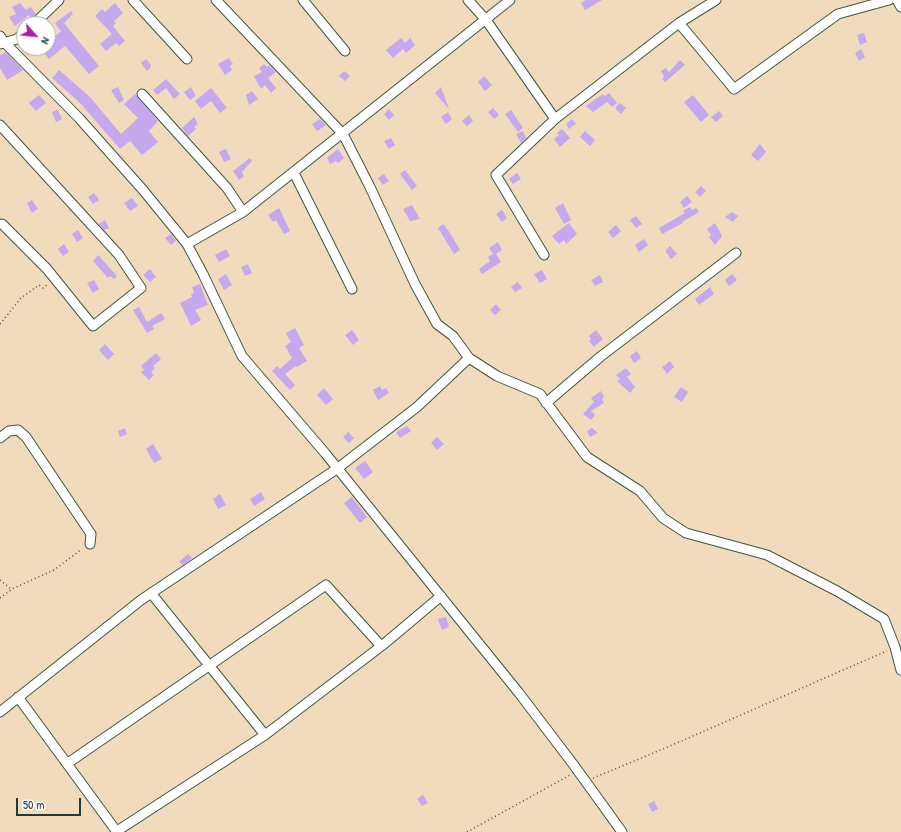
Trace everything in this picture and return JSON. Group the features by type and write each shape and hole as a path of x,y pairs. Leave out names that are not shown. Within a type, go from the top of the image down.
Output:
{"street":[{"path":"42,16 59,0"},
{"path":"133,0 187,59"},
{"path":"216,0 343,134 370,187 414,284 437,324 452,336 470,358 497,376 540,394 587,457 640,491 663,518 686,533 767,555 837,591 884,619 895,647 901,670"},
{"path":"303,0 345,51"},
{"path":"468,0 486,20 555,119"},
{"path":"186,244 243,212 510,0"},
{"path":"544,255 496,174 555,119 679,23 716,0"},
{"path":"679,23 734,89 838,14 888,0"},
{"path":"897,0 901,7"},
{"path":"1,41 16,39"},
{"path":"1,41 79,118 143,190 186,244 203,274 242,356 338,468 519,693 578,770 622,832"},
{"path":"142,94 227,188 243,212"},
{"path":"0,125 119,255 141,288 93,326 56,279 1,224"},
{"path":"294,173 352,289"},
{"path":"546,403 600,357 736,253"},
{"path":"0,712 94,635 151,593 338,468 417,407 470,358"},
{"path":"0,438 9,431 18,430 26,437 91,534 90,544"},
{"path":"68,763 326,585 381,646"},
{"path":"151,593 264,735"},
{"path":"18,697 68,763 117,832 264,735 381,646 441,596"}],"path":[{"path":"0,324 21,298 39,285 43,288 56,279"},
{"path":"0,598 11,590 54,570 90,544"},
{"path":"0,580 11,590"},
{"path":"586,781 663,749 711,726 895,647"},
{"path":"467,832 578,770"}],"building":[{"path":"586,0 602,0 585,10 581,3"},
{"path":"20,3 26,10 31,7 36,14 34,16 16,16 15,26 9,17 16,14 12,7"},
{"path":"115,3 123,13 114,21 116,23 113,26 125,41 119,46 116,43 106,51 100,44 112,34 95,16 102,9 105,12"},
{"path":"71,11 73,14 64,23 99,66 89,74 65,46 56,53 56,36 61,31 56,22"},
{"path":"864,33 867,42 860,45 857,35"},
{"path":"401,38 405,43 410,38 415,45 406,53 403,49 393,58 386,50"},
{"path":"861,49 865,57 859,61 855,53"},
{"path":"6,52 23,70 7,80 0,68 0,55"},
{"path":"229,58 233,64 230,66 232,70 225,75 218,64"},
{"path":"146,59 151,65 147,71 141,63"},
{"path":"680,60 685,65 665,82 662,79 664,77 661,71 666,68 669,72"},
{"path":"264,64 267,67 269,65 276,72 268,78 276,88 271,93 265,85 261,89 254,76 262,72 259,68"},
{"path":"59,70 90,97 121,134 138,118 124,104 135,94 158,121 149,131 158,142 142,155 130,141 120,149 80,103 52,78"},
{"path":"344,71 350,76 345,81 339,76"},
{"path":"484,76 492,85 485,91 478,82"},
{"path":"166,79 180,94 174,99 166,88 157,95 153,90"},
{"path":"118,87 124,100 119,103 111,90"},
{"path":"191,87 196,96 190,100 184,92"},
{"path":"441,87 449,109 435,93"},
{"path":"211,88 227,108 220,113 211,101 201,109 195,101"},
{"path":"252,91 258,99 249,105 246,95"},
{"path":"609,93 617,103 612,107 607,102 593,112 586,106 603,94 605,96"},
{"path":"39,95 46,103 36,111 29,103"},
{"path":"693,95 709,115 701,122 684,102"},
{"path":"620,103 626,108 621,114 615,108"},
{"path":"493,108 499,115 494,119 488,112"},
{"path":"389,109 394,115 389,120 384,114"},
{"path":"58,110 62,119 56,122 52,112"},
{"path":"511,110 523,128 518,132 505,114"},
{"path":"719,111 723,116 716,122 711,117"},
{"path":"448,112 452,119 446,124 441,117"},
{"path":"469,115 473,121 467,126 462,121"},
{"path":"194,117 198,124 194,127 196,129 188,136 182,128"},
{"path":"320,119 326,125 317,131 312,124"},
{"path":"572,119 576,124 569,129 566,124"},
{"path":"562,129 570,138 560,147 554,139 559,135 557,133"},
{"path":"523,131 526,138 521,143 516,134"},
{"path":"585,131 595,140 590,146 580,137"},
{"path":"391,138 395,145 389,149 384,141"},
{"path":"760,144 766,152 758,161 751,155"},
{"path":"226,149 231,159 224,162 219,152"},
{"path":"338,149 344,158 338,163 336,161 330,164 327,158"},
{"path":"250,158 252,161 242,172 244,176 239,180 233,171"},
{"path":"405,170 417,186 412,190 400,174"},
{"path":"517,173 521,179 513,184 509,179"},
{"path":"384,174 389,181 383,185 378,178"},
{"path":"701,186 706,191 700,197 695,192"},
{"path":"94,193 99,200 93,204 88,197"},
{"path":"687,196 692,202 684,208 680,202"},
{"path":"132,198 138,206 130,211 124,203"},
{"path":"32,200 38,209 32,213 27,203"},
{"path":"563,203 571,220 564,224 555,208"},
{"path":"412,205 420,219 410,221 403,209"},
{"path":"690,207 692,210 696,208 699,212 682,222 683,223 662,234 659,228 685,213 683,211"},
{"path":"279,208 290,231 284,234 276,220 273,222 268,215"},
{"path":"502,210 507,218 502,222 496,214"},
{"path":"732,212 738,216 733,222 725,217"},
{"path":"636,216 642,224 636,228 630,220"},
{"path":"105,220 109,228 104,230 99,224"},
{"path":"569,223 577,234 566,244 564,240 559,244 552,236"},
{"path":"715,223 722,236 715,245 709,237 711,235 707,229"},
{"path":"443,224 460,250 454,254 438,228"},
{"path":"616,225 621,231 613,238 608,232"},
{"path":"78,230 83,238 77,242 72,234"},
{"path":"171,234 176,241 171,245 165,238"},
{"path":"644,239 648,245 639,252 635,245"},
{"path":"498,242 502,250 496,254 501,262 482,274 479,269 490,261 488,257 493,254 489,248"},
{"path":"64,244 69,252 63,256 58,249"},
{"path":"670,246 677,254 671,259 666,252"},
{"path":"226,249 230,256 219,262 215,255"},
{"path":"98,255 117,276 114,279 110,276 108,278 93,261"},
{"path":"248,264 252,273 245,276 241,267"},
{"path":"150,269 156,277 150,282 143,275"},
{"path":"542,270 547,279 540,283 534,274"},
{"path":"226,274 232,285 224,290 218,279"},
{"path":"732,274 737,280 729,286 725,280"},
{"path":"600,275 603,282 595,286 591,280"},
{"path":"94,280 99,289 93,293 87,283"},
{"path":"518,282 522,288 515,292 511,287"},
{"path":"200,284 208,305 195,310 201,320 191,326 180,303 192,297 191,294 194,293 192,287"},
{"path":"710,287 714,294 699,305 695,299"},
{"path":"496,304 501,310 495,315 490,310"},
{"path":"139,307 147,322 161,313 165,319 152,326 154,329 147,333 133,310"},
{"path":"295,328 304,345 299,348 307,361 297,367 296,366 285,374 295,385 290,390 272,371 277,366 280,369 292,358 285,346 291,342 286,333"},
{"path":"352,330 359,340 353,345 345,335"},
{"path":"596,330 603,339 594,347 589,341 591,339 589,336"},
{"path":"105,344 114,354 108,360 99,350"},
{"path":"637,351 641,358 634,363 630,356"},
{"path":"156,353 161,359 153,366 155,368 151,372 154,375 149,380 141,372 144,370 141,366"},
{"path":"670,361 674,367 667,374 662,367"},
{"path":"626,368 631,374 627,377 635,387 630,393 617,381 620,379 616,375"},
{"path":"380,386 382,390 386,388 389,393 378,400 373,390"},
{"path":"681,387 688,392 682,402 674,397"},
{"path":"324,388 333,399 326,405 317,395"},
{"path":"601,391 604,397 602,399 604,403 591,411 595,415 591,420 583,414 594,402 591,398"},
{"path":"407,426 411,431 400,438 396,432"},
{"path":"125,428 127,434 120,437 118,431"},
{"path":"592,428 598,433 590,437 587,431"},
{"path":"348,432 354,438 349,443 343,437"},
{"path":"437,437 444,444 437,450 431,443"},
{"path":"153,444 162,459 154,463 146,449"},
{"path":"365,461 373,472 364,479 355,468"},
{"path":"261,492 265,499 254,506 250,499"},
{"path":"220,494 226,505 218,509 213,499"},
{"path":"352,497 367,517 360,523 344,503"},
{"path":"188,554 192,558 183,565 179,562"},
{"path":"446,617 449,627 442,630 438,619"},
{"path":"423,795 428,803 422,806 417,799"},
{"path":"654,801 658,809 652,812 648,804"}]}
